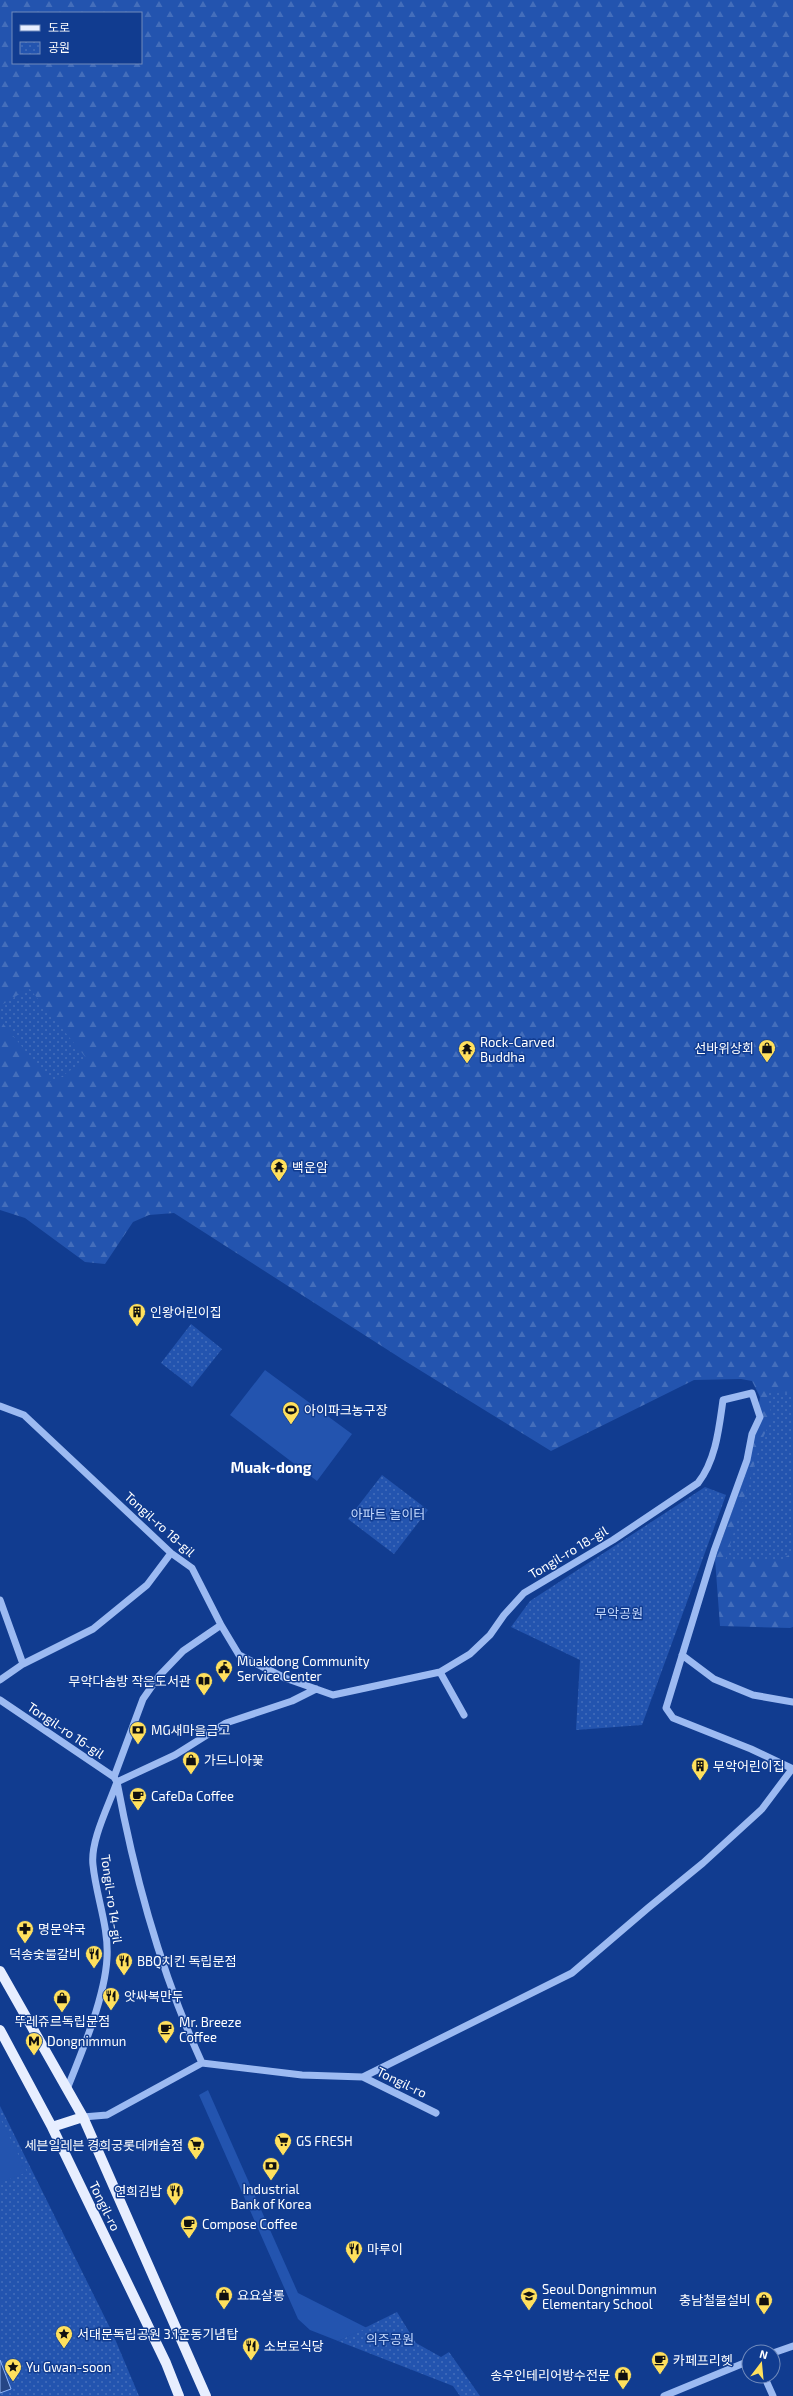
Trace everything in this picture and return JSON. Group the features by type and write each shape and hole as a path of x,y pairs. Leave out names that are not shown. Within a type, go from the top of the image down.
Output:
{"main road":[{"name":"Tongil-ro","path":"0,1971 83,2117 206,2396"},
{"name":"Tongil-ro","path":"0,2030 52,2128 166,2363 179,2396"},
{"path":"52,2128 83,2117"}],"street":[{"name":"Tongil-ro 18-gil","path":"0,1406 24,1415 171,1553 192,1568 221,1625 239,1655 285,1678 333,1695 440,1672 470,1654 490,1635 504,1615 524,1593 612,1540 698,1483 706,1473 717,1440 723,1400 752,1393 760,1417 752,1434 747,1460 714,1551 666,1708 673,1718 751,1749 793,1769"},
{"path":"0,1680 23,1664 93,1629 147,1585 171,1553"},
{"path":"0,1600 23,1664"},
{"name":"Tongil-ro 14-gil","path":"67,2089 81,2054 106,1971 106,1935 92,1864 93,1847 143,1699 159,1676 183,1651 221,1625"},
{"path":"682,1655 714,1679 753,1695 793,1702"},
{"path":"440,1672 464,1715"},
{"path":"116,1779 175,1755 226,1723 292,1701 316,1689"},
{"name":"Tongil-ro 16-gil","path":"0,1700 116,1779"},
{"path":"362,2077 572,1973 703,1863 756,1815 793,1769"},
{"name":"Tongil-ro 14-gil","path":"116,1779 129,1848 158,1950 178,2012 202,2063"},
{"path":"83,2117 107,2115 202,2063"},
{"name":"Tongil-ro","path":"202,2063 302,2075 362,2077 436,2113"},
{"path":"781,2350 793,2346"},
{"path":"664,2396 741,2364"},
{"path":"768,2384 773,2396"}],"green space":[{"path":"0,0 793,0 793,1627 720,1626 715,1559 746,1472 760,1397 752,1381 741,1379 694,1380 551,1451 405,1361 174,1213 149,1215 133,1222 105,1264 85,1262 25,1218 0,1210"},
{"path":"29,988 87,1059 52,1083 0,1020 0,1006"},
{"path":"191,1324 222,1349 192,1387 161,1363"},
{"name":"아이파크농구장","path":"265,1370 352,1434 317,1481 230,1415"},
{"path":"767,1392 793,1393 793,1552 781,1560 725,1561 761,1442 772,1418"},
{"name":"아파트 놀이터","path":"382,1475 428,1510 394,1554 348,1519"},
{"name":"무악공원","path":"705,1487 726,1495 642,1725 576,1730 580,1660 511,1627 530,1601"},
{"path":"208,2090 298,2293 367,2328 338,2341 310,2330 298,2319 199,2095"},
{"path":"0,2106 112,2332 139,2396 0,2396"},
{"path":"0,2118 27,2172 0,2183"},
{"name":"의주공원","path":"397,2312 416,2343 441,2357 449,2352 480,2396 460,2396 453,2386 338,2341"}],"shaded area":[{"path":"0,2360 11,2389 0,2393"}],"place":[{"name":"선바위상회","path":"767,1063"},
{"name":"Rock-Carved Buddha","path":"467,1064"},
{"name":"백운암","path":"279,1182"},
{"name":"인왕어린이집","path":"137,1327"},
{"name":"아이파크농구장","path":"291,1425"},
{"name":"Muakdong Community Service Center","path":"224,1683"},
{"name":"무악다솜방 작은도서관","path":"204,1696"},
{"name":"MG새마을금고","path":"138,1745"},
{"name":"가드니아꽃","path":"191,1775"},
{"name":"무악어린이집","path":"700,1781"},
{"name":"CafeDa Coffee","path":"138,1811"},
{"name":"명문약국","path":"25,1944"},
{"name":"덕송숯불갈비","path":"94,1969"},
{"name":"BBQ치킨 독립문점","path":"124,1976"},
{"name":"앗싸복만두","path":"111,2011"},
{"name":"뚜레쥬르독립문점","path":"62,2013"},
{"name":"Mr. Breeze Coffee","path":"166,2044"},
{"name":"Dongnimmun","path":"34,2056"},
{"name":"GS FRESH","path":"283,2156"},
{"name":"세븐일레븐 경희궁롯데캐슬점","path":"196,2160"},
{"name":"Industrial Bank of Korea","path":"271,2181"},
{"name":"연희김밥","path":"175,2206"},
{"name":"Compose Coffee","path":"189,2239"},
{"name":"마루이","path":"354,2264"},
{"name":"요요살롱","path":"224,2310"},
{"name":"Seoul Dongnimmun Elementary School","path":"529,2311"},
{"name":"충남철물설비","path":"764,2315"},
{"name":"서대문독립공원 3.1운동기념탑","path":"64,2349"},
{"name":"소보로식당","path":"251,2361"},
{"name":"카페프리헷","path":"660,2375"},
{"name":"Yu Gwan-soon","path":"13,2382"},
{"name":"송우인테리어방수전문","path":"623,2390"}],"district":[{"name":"Muak-dong","path":"271,1467"}]}
